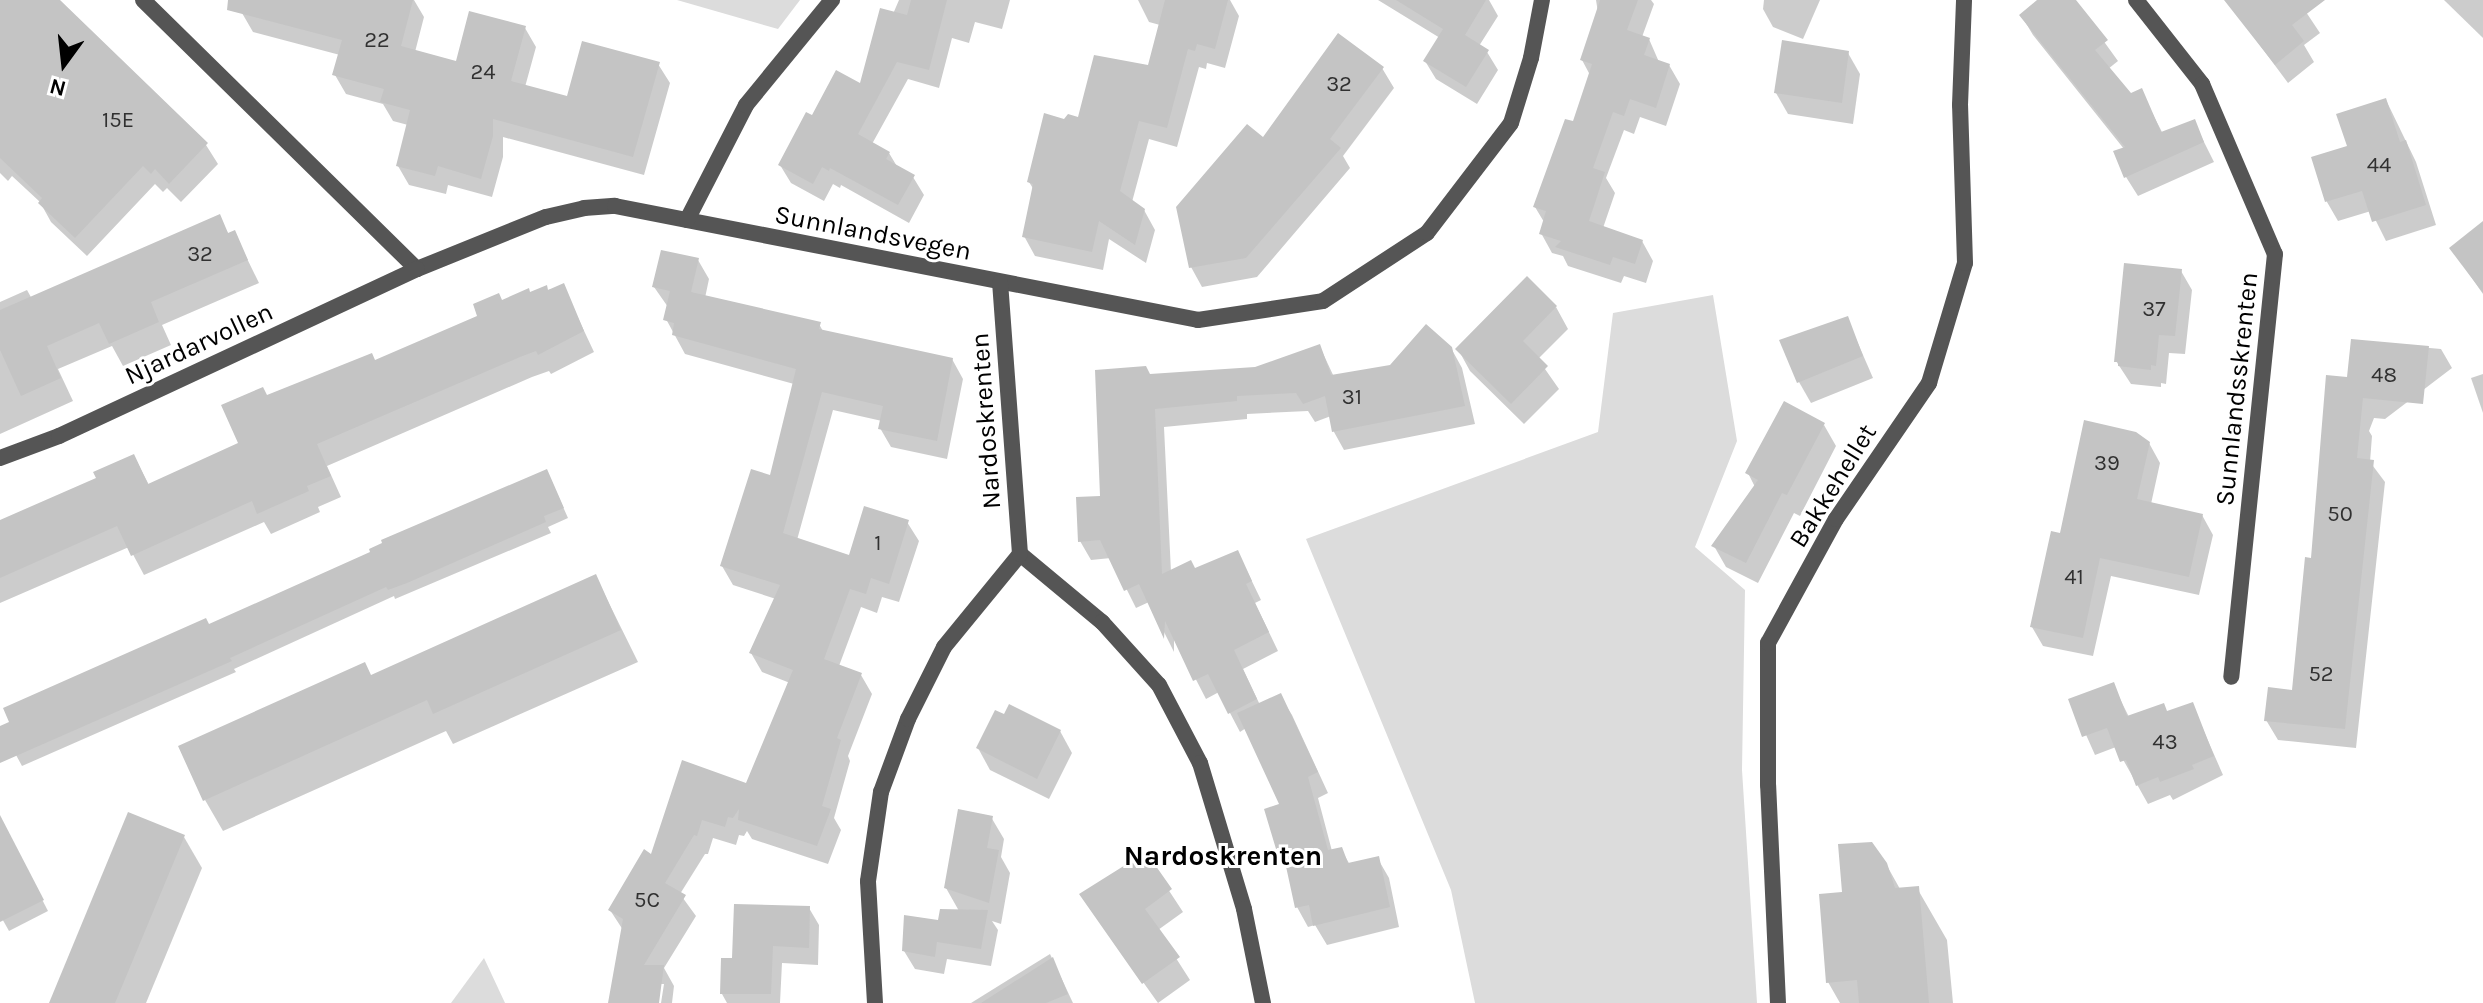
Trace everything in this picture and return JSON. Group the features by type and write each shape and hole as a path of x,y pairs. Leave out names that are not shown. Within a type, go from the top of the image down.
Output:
{"street":[{"path":"143,0 417,269"},
{"path":"687,220 746,105 832,0"},
{"name":"Sunnlandsvegen","path":"417,269 546,217 584,208 615,206 1198,320 1323,301 1427,233 1511,123 1531,58 1542,0"},
{"name":"Bakkehellet","path":"1778,1003 1768,793 1768,643 1836,519 1929,383 1965,263 1960,105 1964,0"},
{"name":"Sunnlandsskrenten","path":"2136,0 2202,84 2275,254 2231,677"},
{"name":"Njardarvollen","path":"0,458 59,436 417,269"},
{"name":"Nardoskrenten","path":"1000,283 1020,554"},
{"path":"875,1003 868,881 881,792 908,719 944,647 1020,554 1102,622 1159,685 1200,763 1244,909 1263,1003"}],"shaded area":[{"path":"677,0 800,0 778,29"},
{"path":"1713,295 1737,441 1695,547 1745,590 1742,770 1757,1003 1475,1003 1451,890 1306,539 1598,432 1613,313"},
{"path":"484,958 505,1003 451,1003"}],"building":[{"path":"0,0 60,0 208,143 169,184 155,169 151,174 143,166 75,238 38,203 42,198 0,158"},
{"path":"228,0 413,0 401,46 456,61 469,11 526,26 511,81 567,96 582,41 660,62 633,157 493,119 493,136 481,179 438,166 435,176 396,166 410,110 380,102 384,89 332,75 342,40 227,10"},
{"path":"911,0 947,0 929,70 897,62 858,134 890,152 886,159 915,175 898,205 830,168 829,171 822,167 813,184 778,165 806,112 812,115 836,70 860,83 880,8 907,15"},
{"path":"1165,0 1228,0 1215,49 1197,44 1195,51 1188,49 1167,128 1139,121 1120,191 1145,209 1135,245 1099,221 1092,252 1022,237 1033,184 1027,182 1044,113 1064,119 1068,114 1078,117 1094,55 1148,65"},
{"path":"1396,0 1486,0 1465,35 1489,50 1466,87 1423,61 1443,29"},
{"path":"1600,0 1638,0 1627,30 1650,38 1644,55 1670,64 1656,108 1630,99 1624,116 1613,112 1593,168 1605,172 1589,221 1643,240 1635,264 1613,257 1610,265 1555,247 1561,241 1539,234 1546,211 1533,207 1565,119 1573,121 1592,64 1580,60"},
{"path":"2037,0 2076,0 2108,40 2095,50 2131,93 2142,88 2161,132 2195,119 2204,142 2124,178 2113,151 2125,147 2019,15"},
{"path":"2224,0 2325,0 2292,25 2304,41 2275,65"},
{"path":"1338,33 1384,67 1330,139 1341,148 1246,258 1189,268 1176,207 1247,124 1263,137"},
{"path":"1782,40 1849,51 1842,103 1774,93"},
{"path":"2386,98 2400,142 2406,140 2426,205 2372,222 2362,191 2325,202 2311,157 2347,146 2336,114"},
{"path":"220,214 228,233 235,230 248,260 151,302 159,322 109,344 99,323 47,346 61,378 21,396 0,350 0,310"},
{"path":"2483,221 2483,293 2449,248"},
{"path":"661,250 699,258 691,292 821,322 819,329 953,358 937,441 878,429 883,406 822,392 783,533 849,555 864,506 909,520 889,584 871,578 866,594 850,589 824,659 862,673 837,738 841,740 822,806 831,809 817,846 738,820 739,809 733,818 728,817 725,827 702,820 697,836 694,835 665,883 686,895 644,965 664,965 659,1003 608,1003 623,919 608,910 644,849 651,854 682,760 746,783 793,670 749,653 780,585 720,566 751,469 770,475 796,369 672,335 674,323 663,320 670,291 652,287"},
{"path":"2124,263 2182,269 2175,336 2159,335 2156,366 2151,365 2151,370 2118,366 2118,362 2114,362"},
{"path":"1527,276 1557,306 1523,341 1548,366 1511,404 1455,349"},
{"path":"564,283 584,331 538,355 536,351 520,357 317,444 331,476 307,486 309,491 257,514 252,501 131,556 117,526 0,578 0,520 96,478 93,472 134,454 148,484 238,443 221,405 263,387 267,395 372,353 375,360 477,316 473,304 499,293 502,300 529,288 530,292 547,285 548,290"},
{"path":"1848,316 1863,356 1797,383 1779,340"},
{"path":"1426,324 1452,347 1465,406 1332,432 1325,396 1303,404 1296,393 1237,396 1237,401 1155,409 1162,574 1191,560 1195,568 1238,550 1252,581 1246,584 1269,632 1234,650 1257,699 1228,714 1208,674 1193,681 1165,621 1164,639 1139,584 1124,591 1100,540 1078,542 1076,497 1100,496 1095,370 1146,366 1150,374 1255,367 1320,344 1331,375 1390,365"},
{"path":"2351,339 2429,346 2423,404 2363,398 2357,458 2374,460 2345,729 2264,721 2268,687 2292,690 2305,557 2311,558 2326,375 2347,377"},
{"path":"1784,401 1825,423 1787,495 1782,493 1746,563 1711,546 1758,480 1745,473"},
{"path":"2084,420 2136,432 2150,442 2137,499 2203,514 2189,577 2100,558 2083,638 2030,627 2051,531 2060,533"},
{"path":"547,469 564,508 544,516 546,522 407,583 388,590 386,587 230,658 232,661 0,763 0,726 9,722 3,708 206,618 209,624 370,552 369,549 382,543 381,540"},
{"path":"596,574 621,630 433,714 427,700 203,801 178,746 365,662 371,675"},
{"path":"2114,682 2127,716 2164,703 2167,711 2193,702 2214,756 2192,765 2194,769 2160,782 2158,777 2136,786 2126,760 2120,762 2107,728 2082,737 2068,699"},
{"path":"1281,693 1318,772 1308,777 1328,850 1342,847 1348,863 1379,856 1390,907 1313,926 1309,905 1295,908 1282,848 1276,849 1264,809 1279,804 1237,713"},
{"path":"1009,704 1061,730 1037,779 976,748 995,710 1004,714"},
{"path":"958,809 993,816 987,848 999,850 989,903 944,888"},
{"path":"128,812 185,835 115,1003 49,1003"},
{"path":"0,815 44,900 0,922"},
{"path":"1872,842 1887,863 1895,888 1919,886 1929,1003 1859,1003 1857,980 1826,983 1819,894 1842,892 1838,844"},
{"path":"1146,852 1172,889 1145,909 1180,957 1142,984 1079,894"},
{"path":"734,904 810,906 809,948 773,946 771,994 720,994 721,958 732,958"},
{"path":"940,909 988,910 981,949 937,942 935,957 902,951 904,915 938,920"},
{"path":"1053,957 1068,994 1046,1003 981,1003"}],"district":[{"name":"Nardoskrenten","path":"1223,856"}]}
